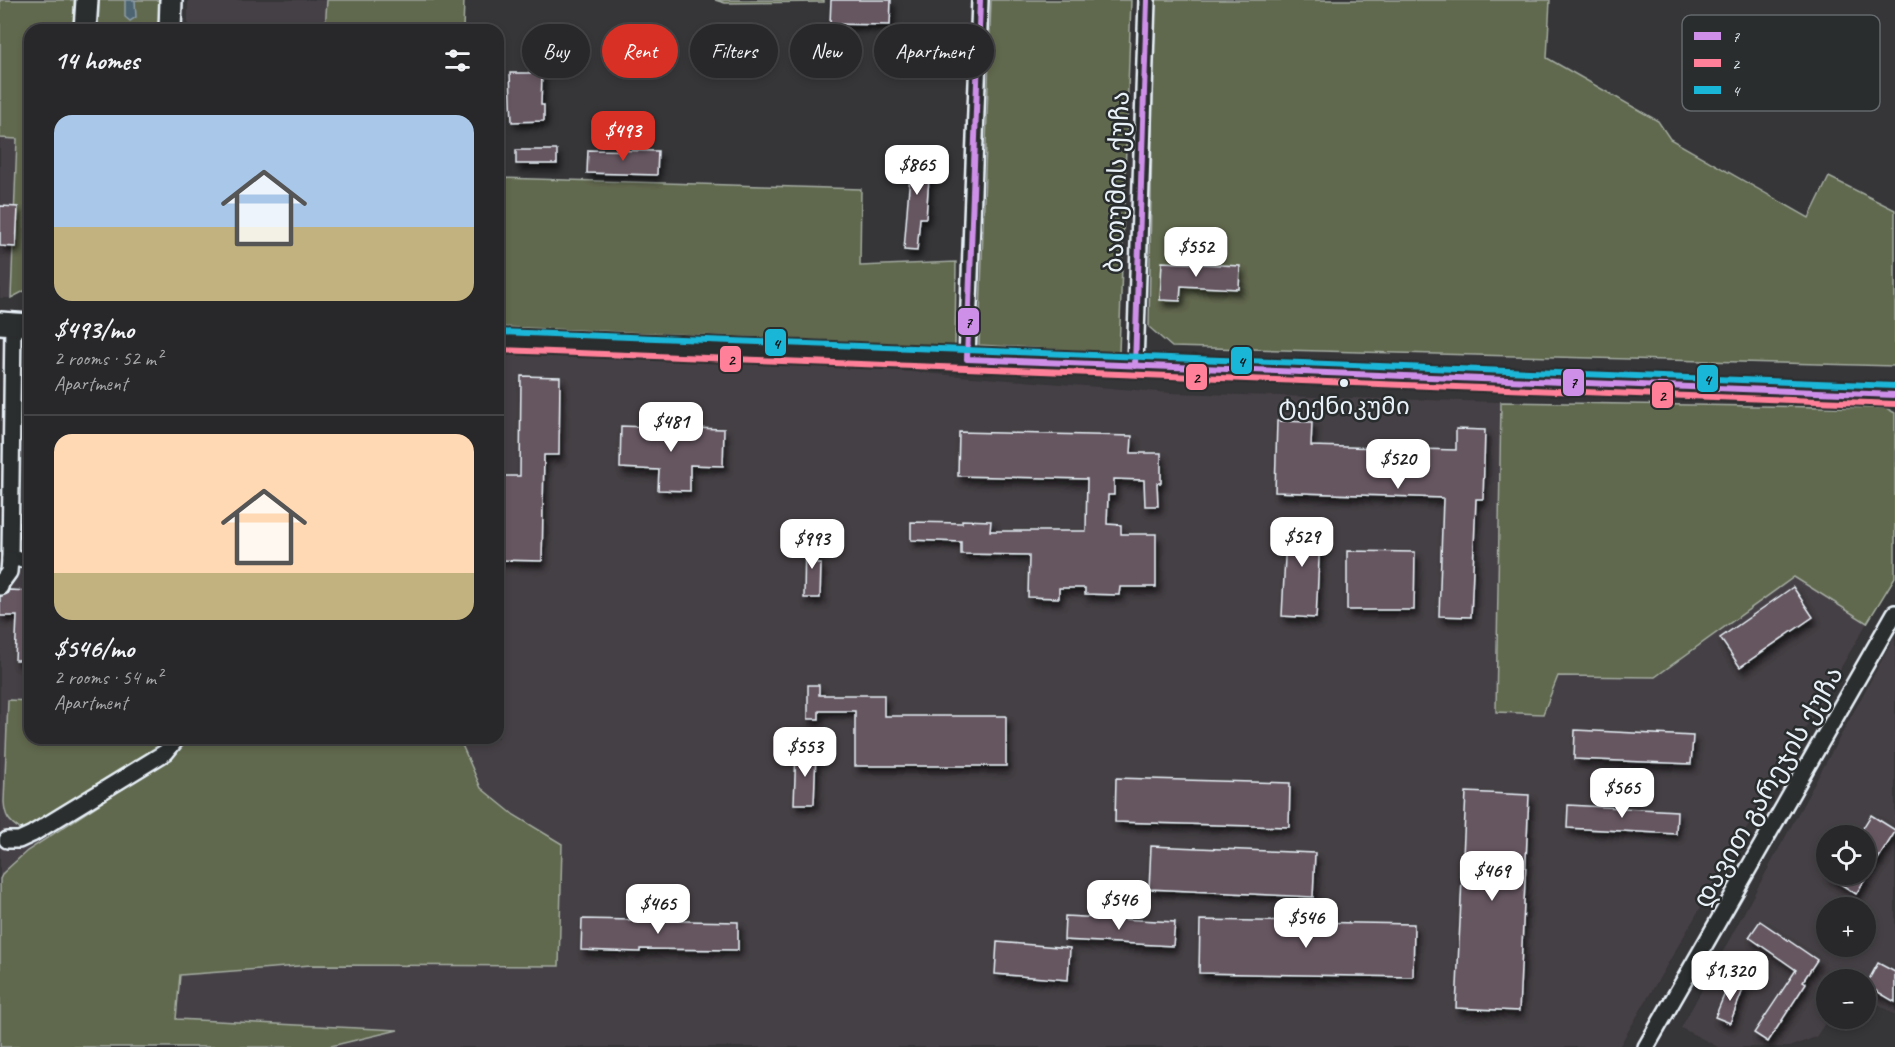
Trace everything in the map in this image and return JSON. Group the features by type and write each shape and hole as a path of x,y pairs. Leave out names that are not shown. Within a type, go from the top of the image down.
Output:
{"street":[{"path":"85,24 87,0"},
{"path":"170,24 171,0"},
{"path":"967,359 980,0"},
{"name":"ბათუმის ქუჩა","path":"1134,366 1147,0"},
{"path":"0,587 9,572 10,559 14,324"},
{"path":"504,341 1895,395"},
{"path":"10,559 24,559"},
{"name":"დავით გარეჯის ქუჩა","path":"1646,1047 1895,613"},
{"path":"2,841 19,840 32,834 166,752 172,744"}],"shaded area":[{"path":"188,0 327,0 325,24 188,24"},
{"path":"0,138 17,139 11,298 0,298"},
{"path":"504,354 813,364 1172,393 1501,402 1496,712 1558,676 1655,677 1794,577 1867,623 1619,1047 0,1047 0,555 24,556 24,744 504,744"},
{"path":"1895,636 1895,1015 1876,1003 1876,969 1816,969 1816,1029 1821,1029 1816,1037 1789,1047 1718,1047 1681,1028"}],"green space":[{"path":"0,0 74,0 73,24 24,24 24,291 11,298 17,139 0,138"},
{"path":"99,0 159,0 159,24 98,24"},
{"path":"327,0 464,0 463,24 325,24"},
{"path":"715,0 824,0 824,2 725,3"},
{"path":"991,0 1131,0 1119,353 979,345 988,78 994,78 994,24 990,24"},
{"path":"1154,0 1550,0 1547,58 1658,121 1670,139 1809,218 1829,177 1895,210 1895,366 1172,347 1149,327"},
{"path":"504,178 861,189 860,266 956,262 955,346 504,327"},
{"path":"1501,402 1886,408 1895,413 1895,577 1867,623 1794,577 1655,677 1558,676 1543,714 1496,712"},
{"path":"8,700 24,701 24,744 165,744 27,828 20,829 8,818 4,802"},
{"path":"184,744 462,744 481,788 514,815 562,844 559,966 311,965 180,975 176,1019 398,1030 327,1047 0,1047 0,879 3,873 27,851 176,754"}],"water":[{"path":"125,0 135,0 136,17 130,21 125,17"}],"building":[{"path":"831,0 891,0 890,24 830,24"},
{"path":"510,73 522,73 522,78 542,78 541,105 544,105 544,121 512,122"},
{"path":"912,149 931,151 926,218 920,218 917,251 904,250"},
{"path":"516,150 557,150 557,164 516,164"},
{"path":"588,150 658,151 657,175 587,173"},
{"path":"0,206 18,207 16,247 0,246"},
{"path":"1162,262 1240,266 1239,289 1181,286 1180,301 1160,300"},
{"path":"521,376 560,377 559,455 544,455 542,561 504,560 504,476 520,476"},
{"path":"1277,421 1312,422 1311,446 1456,450 1456,429 1485,430 1483,499 1476,499 1471,617 1439,616 1443,498 1275,492"},
{"path":"621,426 647,427 647,433 691,434 691,428 724,429 723,466 690,465 690,491 658,490 659,470 620,468"},
{"path":"959,432 1132,436 1131,453 1161,453 1161,483 1157,483 1158,506 1145,506 1144,480 1114,479 1114,495 1108,495 1107,524 1121,525 1121,534 1156,534 1156,587 1120,587 1119,595 1085,594 1085,588 1059,588 1059,598 1028,597 1029,555 961,554 961,542 911,540 911,522 991,521 990,531 1086,531 1087,479 958,476"},
{"path":"1287,518 1321,520 1316,618 1282,616"},
{"path":"805,539 818,539 817,564 821,564 820,598 804,598"},
{"path":"1347,551 1415,552 1414,610 1347,610"},
{"path":"1793,587 1813,617 1740,667 1720,638"},
{"path":"9,590 24,591 24,660 15,660 17,616 0,616 0,596 7,594"},
{"path":"808,685 819,685 819,695 884,695 884,716 1006,716 1006,766 855,766 855,711 819,711 819,719 808,719"},
{"path":"1575,730 1693,736 1691,764 1574,759"},
{"path":"796,751 816,752 814,804 794,804"},
{"path":"1116,778 1290,783 1289,827 1115,822"},
{"path":"1466,792 1529,795 1519,1011 1456,1008"},
{"path":"1568,805 1677,811 1676,834 1567,828"},
{"path":"1871,815 1895,830 1876,862 1876,825 1865,825"},
{"path":"1151,846 1315,853 1313,897 1149,889"},
{"path":"1842,885 1862,885 1856,894"},
{"path":"1065,916 1175,922 1173,946 1064,940"},
{"path":"582,919 738,922 738,950 640,949 640,952 581,950"},
{"path":"1200,920 1414,924 1413,977 1199,973"},
{"path":"1760,921 1817,960 1803,981 1806,983 1768,1042 1754,1033 1796,970 1749,937"},
{"path":"997,942 1070,948 1068,980 995,974"},
{"path":"1878,963 1895,972 1895,1002 1876,991 1875,969"},
{"path":"1730,981 1744,987 1730,1023 1715,1017"}],"transit line":[{"name":"7","path":"980,0 967,359 1895,395"},
{"name":"7","path":"1135,366 1147,0"},
{"name":"4","path":"504,332 1895,386"},
{"name":"2","path":"504,350 1895,404"}],"place":[{"name":"ტექნიკუმი","path":"1344,383"}]}
